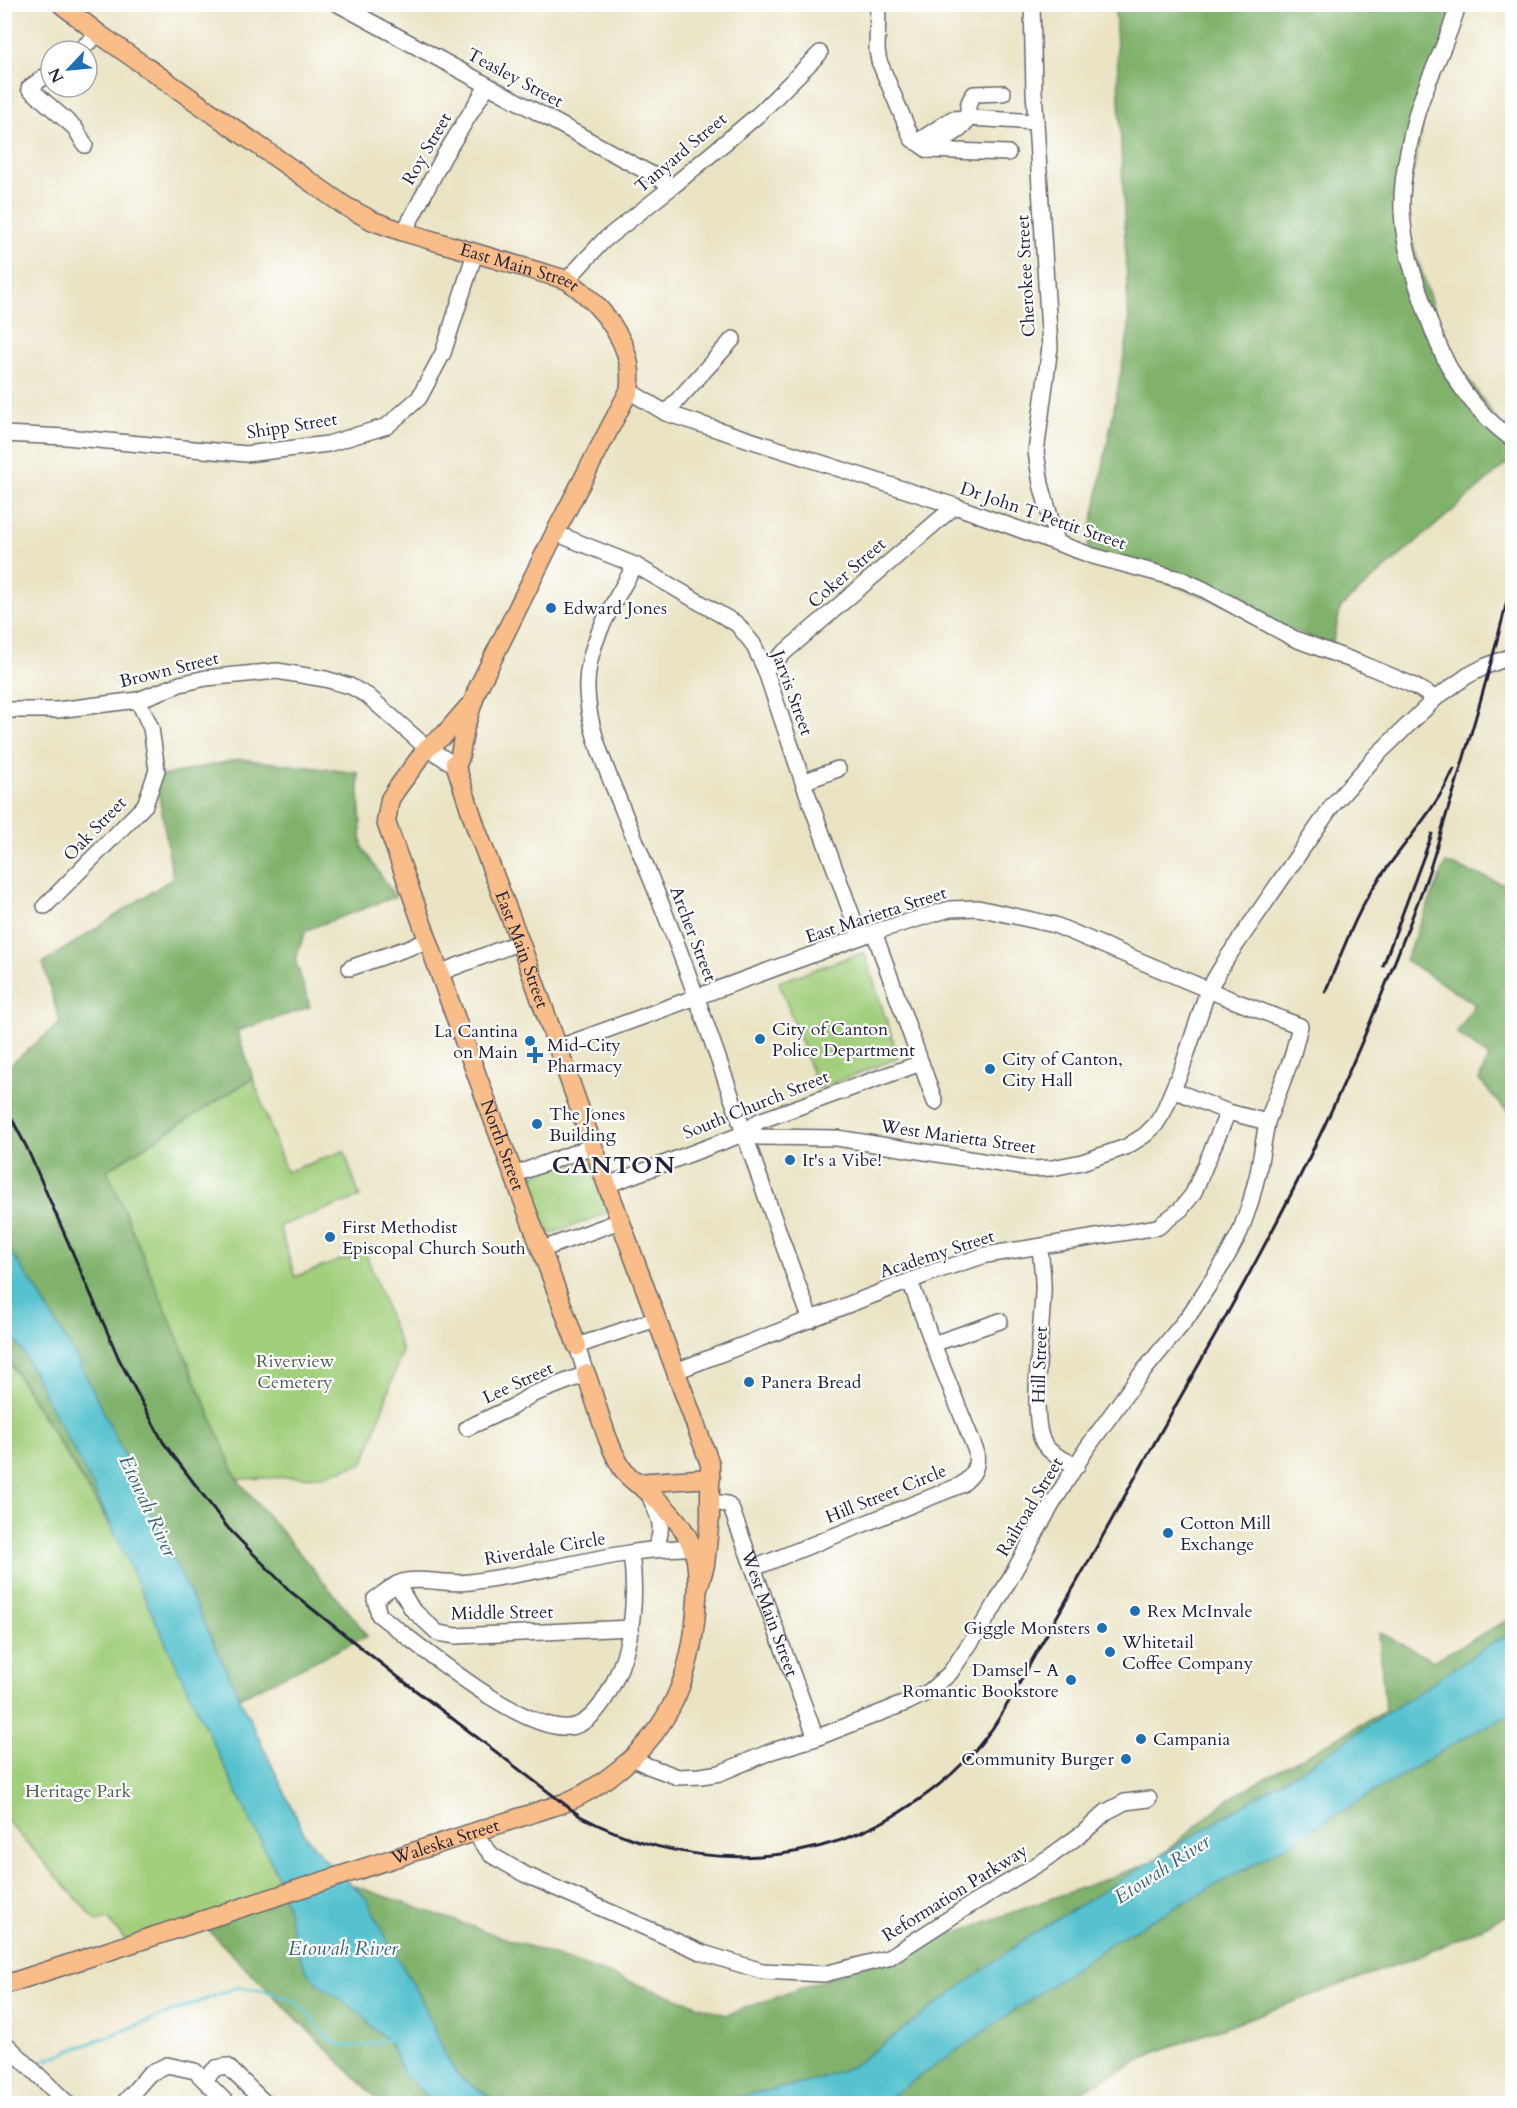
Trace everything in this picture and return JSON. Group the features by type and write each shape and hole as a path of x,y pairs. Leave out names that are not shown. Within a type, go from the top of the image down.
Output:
{"main road":[{"name":"East Main Street","path":"61,4 99,34 345,206 373,221 404,232 567,280 586,294 610,321 629,364 631,382 629,391 555,533 471,704 459,760 455,763 476,828 520,942 676,1371"},
{"name":"East Main Street","path":"427,748 444,735 459,715 471,704"},
{"name":"North Street","path":"427,748 390,799 386,822 388,831 577,1346"},
{"path":"676,1371 710,1464 711,1502 705,1565 698,1589"},
{"name":"North Street","path":"586,1374 621,1466 682,1525"},
{"path":"641,1486 711,1478"},
{"name":"Waleska Street","path":"4,1985 475,1833 579,1797 608,1779 652,1738 665,1720 684,1679 695,1629 698,1589 693,1547 682,1525"}],"street":[{"path":"878,4 877,50 879,61 912,139 923,146 1008,153"},
{"name":"Cherokee Street","path":"1032,4 1036,122 1050,347 1036,452 1041,484 1057,542"},
{"path":"1458,4 1449,35 1425,86 1414,123 1402,206 1404,240 1438,346 1448,367 1461,388 1481,412 1512,439"},
{"name":"Teasley Street","path":"346,6 487,86 673,186"},
{"path":"93,39 99,34"},
{"name":"Tanyard Street","path":"567,280 603,241 759,114 820,53"},
{"path":"39,81 29,88 39,97"},
{"name":"Roy Street","path":"404,232 444,156 487,86"},
{"path":"970,118 967,112 968,101 974,94 1003,93"},
{"path":"42,99 75,128 86,145"},
{"path":"923,146 959,130 970,118"},
{"path":"970,118 1036,122"},
{"name":"Shipp Street","path":"4,434 66,437 246,454 328,444 387,426 419,398 443,353 475,253"},
{"path":"666,413 733,339"},
{"name":"Dr John T Pettit Street","path":"629,391 666,413 955,506 1093,556 1183,580 1295,639 1365,665 1436,698"},
{"name":"Coker Street","path":"765,669 955,506"},
{"name":"Jarvis Street","path":"555,533 635,565 737,624 753,644 765,669 803,782 921,1063 935,1102"},
{"name":"Archer Street","path":"635,565 592,651 587,674 587,693 593,724 610,778 697,998 743,1134 811,1320"},
{"name":"West Marietta Street","path":"743,1134 760,1137 837,1138 1032,1169 1082,1162 1118,1150 1146,1135 1160,1118 1173,1090 1208,990 1227,958 1332,806 1377,755 1436,698 1467,676 1512,656"},
{"name":"Brown Street","path":"4,710 57,710 138,700 180,684 206,678 277,671 350,686 368,696 427,748"},
{"name":"Oak Street","path":"45,906 145,805 157,770 152,728 138,700"},
{"path":"427,748 455,763"},
{"path":"803,782 838,769"},
{"name":"East Marietta Street","path":"557,1048 867,935 950,909 978,908 1055,925 1208,990"},
{"path":"350,968 428,941"},
{"path":"439,973 520,942"},
{"name":"Railroad Street","path":"633,1758 668,1774 689,1778 720,1773 772,1751 816,1738 919,1697 950,1673 991,1612 1051,1506 1108,1418 1188,1317 1224,1262 1250,1204 1267,1122 1292,1057 1300,1026 1208,990"},
{"name":"South Church Street","path":"607,1185 743,1134 759,1121 921,1063"},
{"path":"1173,1090 1228,1112 1267,1122"},
{"name":"Academy Street","path":"676,1371 910,1281 986,1255 1158,1227 1168,1221 1193,1194 1228,1112"},
{"path":"513,1175 593,1146"},
{"path":"540,1250 620,1221"},
{"name":"Hill Street","path":"1040,1246 1043,1289 1038,1389 1039,1424 1042,1441 1049,1450 1077,1466"},
{"name":"Hill Street Circle","path":"754,1568 961,1485 971,1477 977,1467 976,1452 910,1281"},
{"path":"577,1346 656,1320"},
{"path":"933,1344 1000,1321"},
{"name":"North Street","path":"577,1346 586,1374"},
{"name":"Lee Street","path":"466,1428 512,1407 531,1395 586,1374"},
{"path":"641,1486 662,1526 660,1539 654,1550"},
{"name":"West Main Street","path":"711,1502 727,1504 731,1508 816,1738"},
{"path":"631,1552 693,1547"},
{"name":"Riverdale Circle","path":"631,1552 635,1580 627,1653 603,1704 591,1717 576,1726 537,1722 479,1689 379,1615 375,1599 405,1581 431,1580 447,1584 470,1582 558,1568 631,1552"},
{"name":"Middle Street","path":"397,1584 412,1609 438,1633 456,1636 630,1628"},
{"name":"Reformation Parkway","path":"475,1833 493,1856 524,1874 703,1953 762,1971 824,1974 888,1958 1048,1857 1084,1832 1106,1812 1125,1802 1149,1799"},
{"path":"4,2042 68,2103"},
{"path":"123,2103 149,2074 166,2065 195,2071 228,2103"},
{"path":"204,2080 216,2068 227,2066 266,2103"}],"green space":[{"path":"1115,5 1462,5 1426,108 1404,216 1445,346 1512,442 1512,459 1341,607 1332,645 1087,552 1129,329"},
{"path":"240,759 358,773 362,847 395,897 306,930 295,959 310,1007 237,1031 253,1078 107,1170 237,1479 367,1636 222,1706 5,1354 5,1069 60,1023 43,963 173,878 156,777"},
{"path":"1446,863 1512,887 1512,1117 1479,1080 1489,1057 1457,1033 1475,1004 1405,960"},
{"path":"864,952 898,1056 896,1059 818,1089 779,982"},
{"name":"Riverview Cemetery","path":"253,1078 286,1172 344,1151 360,1197 279,1226 295,1277 365,1251 402,1351 364,1463 322,1476 237,1479 107,1170"},
{"path":"588,1155 608,1213 542,1237 521,1178"},
{"name":"Heritage Park","path":"4,1354 317,1860 332,1878 126,1941 108,1919 97,1922 5,1818"},
{"path":"1512,1618 1512,1913 1428,1953 1156,2052 1059,2103 381,2103 198,1920 332,1878 726,2015 1153,1862 1228,1799 1385,1711 1379,1632 1433,1661"}],"water":[{"name":"Etowah River","path":"4,1242 37,1290 85,1373 305,1835 326,1861 366,1898 388,1942 420,1996 445,2054 458,2076 496,2101 504,2103 434,2103 404,2074 388,2040 370,2026 364,2016 318,1984 306,1971 297,1949 287,1907 274,1868 92,1485 22,1351 5,1326"},
{"name":"Etowah River","path":"1512,1634 1512,1714 1467,1736 1251,1866 1116,1940 881,2103 708,2103 809,2082 853,2066 1029,1936 1317,1760 1492,1643"}],"waterway":[{"path":"38,2063 238,1987 275,1994 296,2003 324,2034 337,2044 355,2046 391,2039"}],"railway":[{"path":"4,1104 27,1148 119,1359 163,1442 228,1528 291,1592 580,1816 621,1835 664,1848 707,1855 751,1856 794,1852 837,1841 878,1824 927,1794 967,1759 992,1729 1093,1554 1264,1247 1308,1160 1354,1060 1423,888 1476,716 1512,580"},
{"path":"1325,992 1370,892 1429,812 1454,769"},
{"path":"1383,966 1432,834"}],"place":[{"name":"Edward Jones","path":"551,608"},
{"name":"City of Canton Police Department","path":"760,1039"},
{"name":"La Cantina on Main","path":"530,1041"},
{"name":"Mid-City Pharmacy","path":"535,1055"},
{"name":"City of Canton, City Hall","path":"990,1069"},
{"name":"The Jones Building","path":"537,1124"},
{"name":"It's a Vibe!","path":"790,1160"},
{"name":"First Methodist Episcopal Church South","path":"330,1237"},
{"name":"Panera Bread","path":"749,1382"},
{"name":"Cotton Mill Exchange","path":"1168,1533"},
{"name":"Rex McInvale","path":"1135,1611"},
{"name":"Giggle Monsters","path":"1102,1628"},
{"name":"Whitetail Coffee Company","path":"1110,1652"},
{"name":"Damsel - A Romantic Bookstore","path":"1071,1680"},
{"name":"Campania","path":"1141,1739"},
{"name":"Community Burger","path":"1126,1759"}],"district":[{"name":"CANTON","path":"614,1165"}]}
